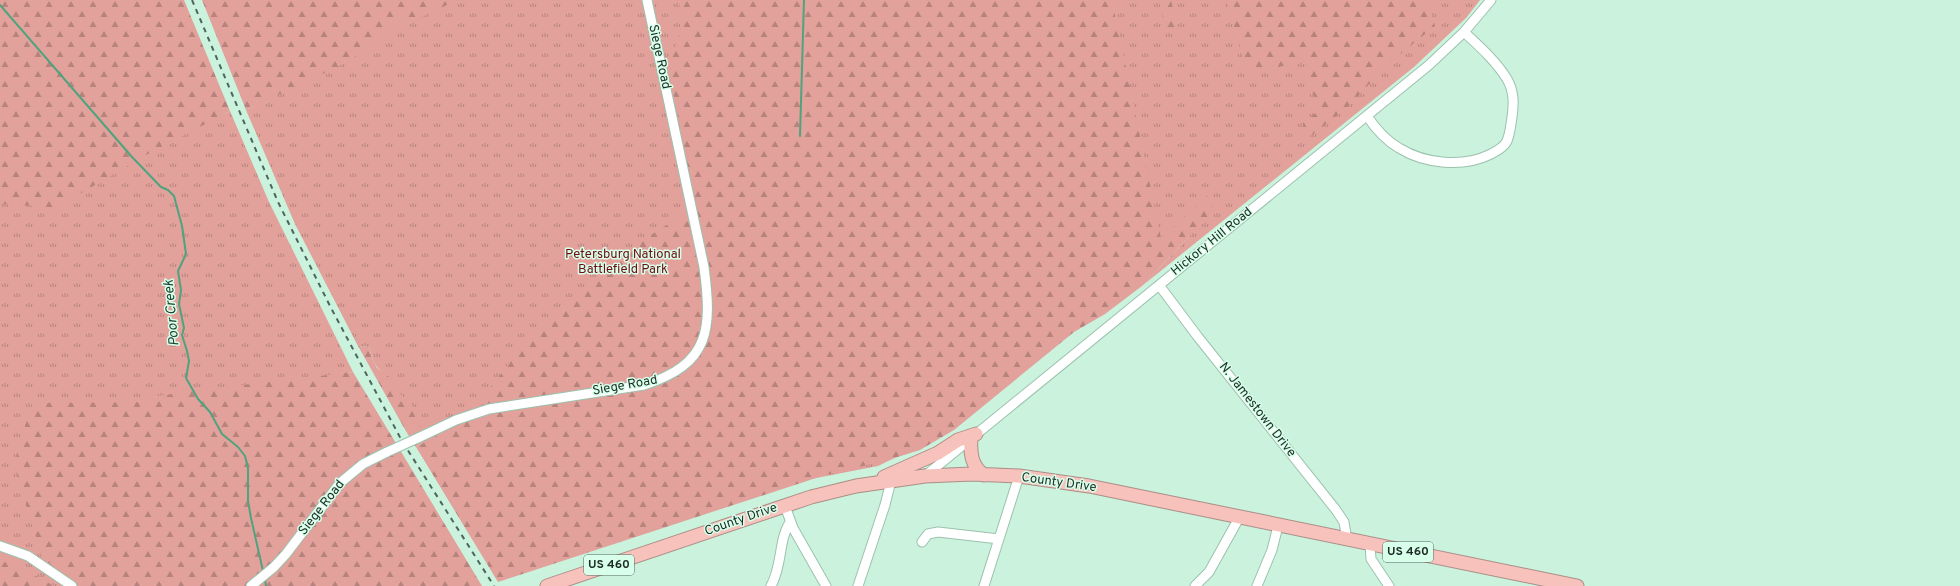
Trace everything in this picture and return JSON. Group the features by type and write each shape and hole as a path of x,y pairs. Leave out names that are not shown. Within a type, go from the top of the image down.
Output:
{"highway":[{"path":"869,484 938,453 958,440 974,436 972,461 984,475"},
{"name":"County Drive","path":"547,586 822,494 869,484 926,476 984,475 1019,476 1089,486 1278,526 1577,586"}],"street":[{"name":"Siege Road","path":"251,586 286,554 340,483 363,464 456,420 489,409 644,385 665,378 688,362 699,348 706,331 709,302 704,267 647,0"},
{"name":"Hickory Hill Road","path":"926,476 1429,65 1464,32 1491,0"},
{"path":"1366,116 1379,132 1399,148 1432,161 1455,163 1479,160 1500,150 1507,141 1514,99 1507,79 1497,65 1464,32"},
{"name":"N. Jamestown Drive","path":"1159,285 1336,510 1344,522 1347,540"},
{"path":"984,586 1019,476"},
{"path":"858,586 885,506 891,481"},
{"path":"785,506 790,522 822,584"},
{"path":"1195,586 1209,572 1239,518"},
{"path":"771,586 779,566 784,534 790,522"},
{"path":"1257,586 1272,550 1278,526"},
{"path":"922,542 928,534 938,532 999,539"},
{"path":"1370,544 1371,559 1389,586"},
{"path":"0,546 28,556 72,586"}],"green space":[{"path":"0,0 222,115 230,111 269,202 353,372 349,372 444,586 0,586"},
{"path":"0,0 184,0 230,111 144,156 46,214 37,206 0,204"},
{"path":"202,0 457,0 422,17 413,19 403,17 396,21 388,32 372,46 339,66 246,110"},
{"name":"Petersburg National Battlefield Park","path":"210,0 1480,0 1466,18 1414,67 1142,286 1190,236 948,432 878,466 811,479 423,443 416,447 407,433 415,428 383,373 375,365 369,347 358,346 295,224 246,110 254,106"},
{"path":"679,0 1112,0 1161,238 1208,195 1214,211 1142,286 1105,314 1074,332 954,430 920,450 888,460 822,476 498,582 416,447 462,422 485,416 483,395 496,381 524,342 635,245 695,207 668,64 678,40 680,26"},
{"path":"1159,0 1171,0 1178,32 1172,34 1165,28"},
{"path":"1226,0 1427,0 1435,26 1388,64 1370,71 1371,82 1351,104 1311,136 1305,133 1303,123 1318,111 1305,61 1250,73 1243,59"},
{"path":"358,346 369,347 377,368 388,376 401,395 412,405 415,417 421,426 407,433"},
{"path":"353,372 482,586 76,586 78,584 42,558 15,466 19,443 33,403 141,402 158,396"},
{"path":"0,560 27,571 54,586 0,586"}],"waterway":[{"path":"800,136 804,0"},
{"name":"Poor Creek","path":"0,5 132,157 161,187 168,190 174,196 182,226 186,254 178,271 181,290 179,304 184,328 182,335 189,361 186,378 198,399 210,412 222,434 238,447 245,456 248,468 248,501 263,571"},
{"name":"Poor Creek","path":"265,580 266,586"}],"railway":[{"path":"192,0 278,202 330,306 402,441 494,586"}]}
